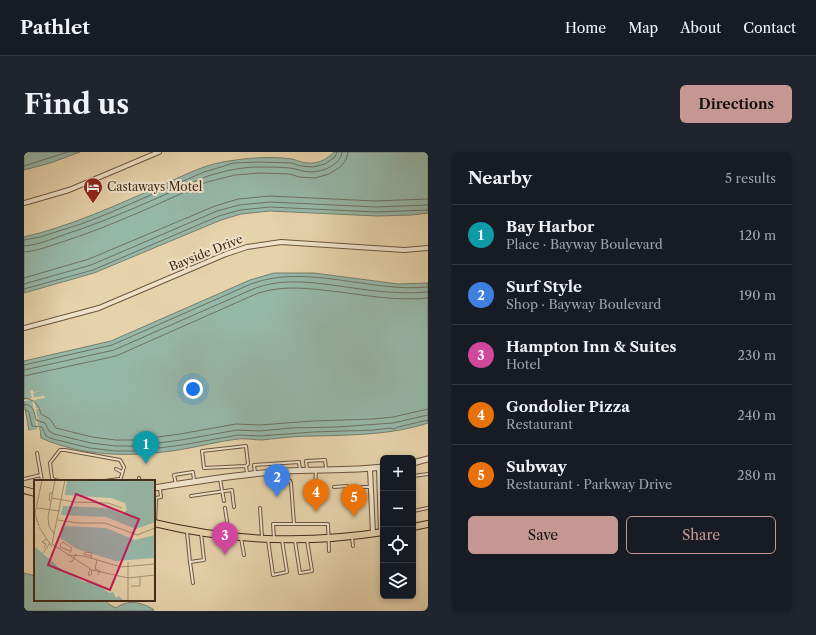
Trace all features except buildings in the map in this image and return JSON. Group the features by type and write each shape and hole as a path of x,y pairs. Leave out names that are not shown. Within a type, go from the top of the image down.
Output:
{"main road":[{"path":"24,490 34,493"},
{"path":"155,524 229,536 268,539 328,538 380,532"},
{"path":"416,526 428,524"}],"street":[{"path":"24,203 69,190 159,152"},
{"name":"Bayside Drive","path":"24,328 99,308 226,254 246,247 281,242 404,250 428,248"},
{"path":"416,462 428,459"},
{"path":"370,468 373,533"},
{"path":"155,488 247,474 300,470 380,468"}],"lane":[{"path":"246,466 204,468 202,451 246,446 248,464 246,466 247,474"},
{"path":"54,480 52,478 50,463 56,458 60,450 120,460 124,467 119,480"},
{"path":"37,453 42,480"},
{"path":"307,470 306,461 326,460 326,470"},
{"path":"255,474 254,465 261,464 299,462 300,470"},
{"path":"116,469 122,472"},
{"path":"316,470 315,488 321,488"},
{"path":"288,471 291,483 294,524"},
{"path":"176,484 174,475 193,472 194,481"},
{"path":"416,476 428,474"},
{"path":"24,479 41,475"},
{"path":"220,478 224,501"},
{"path":"270,483 290,481"},
{"path":"334,487 347,486"},
{"path":"362,487 371,486"},
{"path":"155,511 156,498 161,497 160,487"},
{"path":"191,496 232,490 234,507"},
{"path":"225,508 229,536"},
{"path":"260,508 268,539 273,575 287,572 281,539"},
{"path":"416,510 428,508"},
{"path":"268,539 274,524 328,524 328,551"},
{"path":"187,530 193,583"},
{"path":"190,562 204,560 201,532"},
{"path":"351,536 353,546"},
{"path":"241,537 244,555"},
{"path":"294,539 300,573 312,571 307,539"}],"water":[{"path":"24,152 80,152 50,163 24,170"},
{"path":"334,152 428,152 428,213 377,216 270,211 241,214 221,220 94,273 24,293 24,237 59,227 92,215 206,166 240,159 258,158 284,158 305,163 313,163 325,159"},
{"path":"274,273 314,273 398,284 428,283 428,423 400,430 372,434 301,436 262,440 238,439 166,452 130,454 94,452 58,445 41,438 40,429 29,431 24,402 24,361 111,341 250,280"},
{"path":"24,573 34,576 34,601 105,601 116,608 125,603 134,602 153,609 154,611 24,611"}],"pier":[{"path":"30,390 33,390 33,392 41,391 33,393 34,397 44,396 45,398 34,400 36,408 43,408 36,409 37,417 42,416 37,418 38,426 41,426 39,427 40,436 38,432 28,433 27,431 37,429 32,400 24,401 32,398"}],"place":[{"name":"Castaways Motel","path":"93,204"},
{"name":"Bay Harbor","path":"146,464"},
{"name":"Surf Style","path":"277,497"},
{"name":"Gondolier Pizza","path":"316,512"},
{"name":"Subway","path":"354,517"},
{"name":"Hampton Inn & Suites","path":"225,555"}]}
